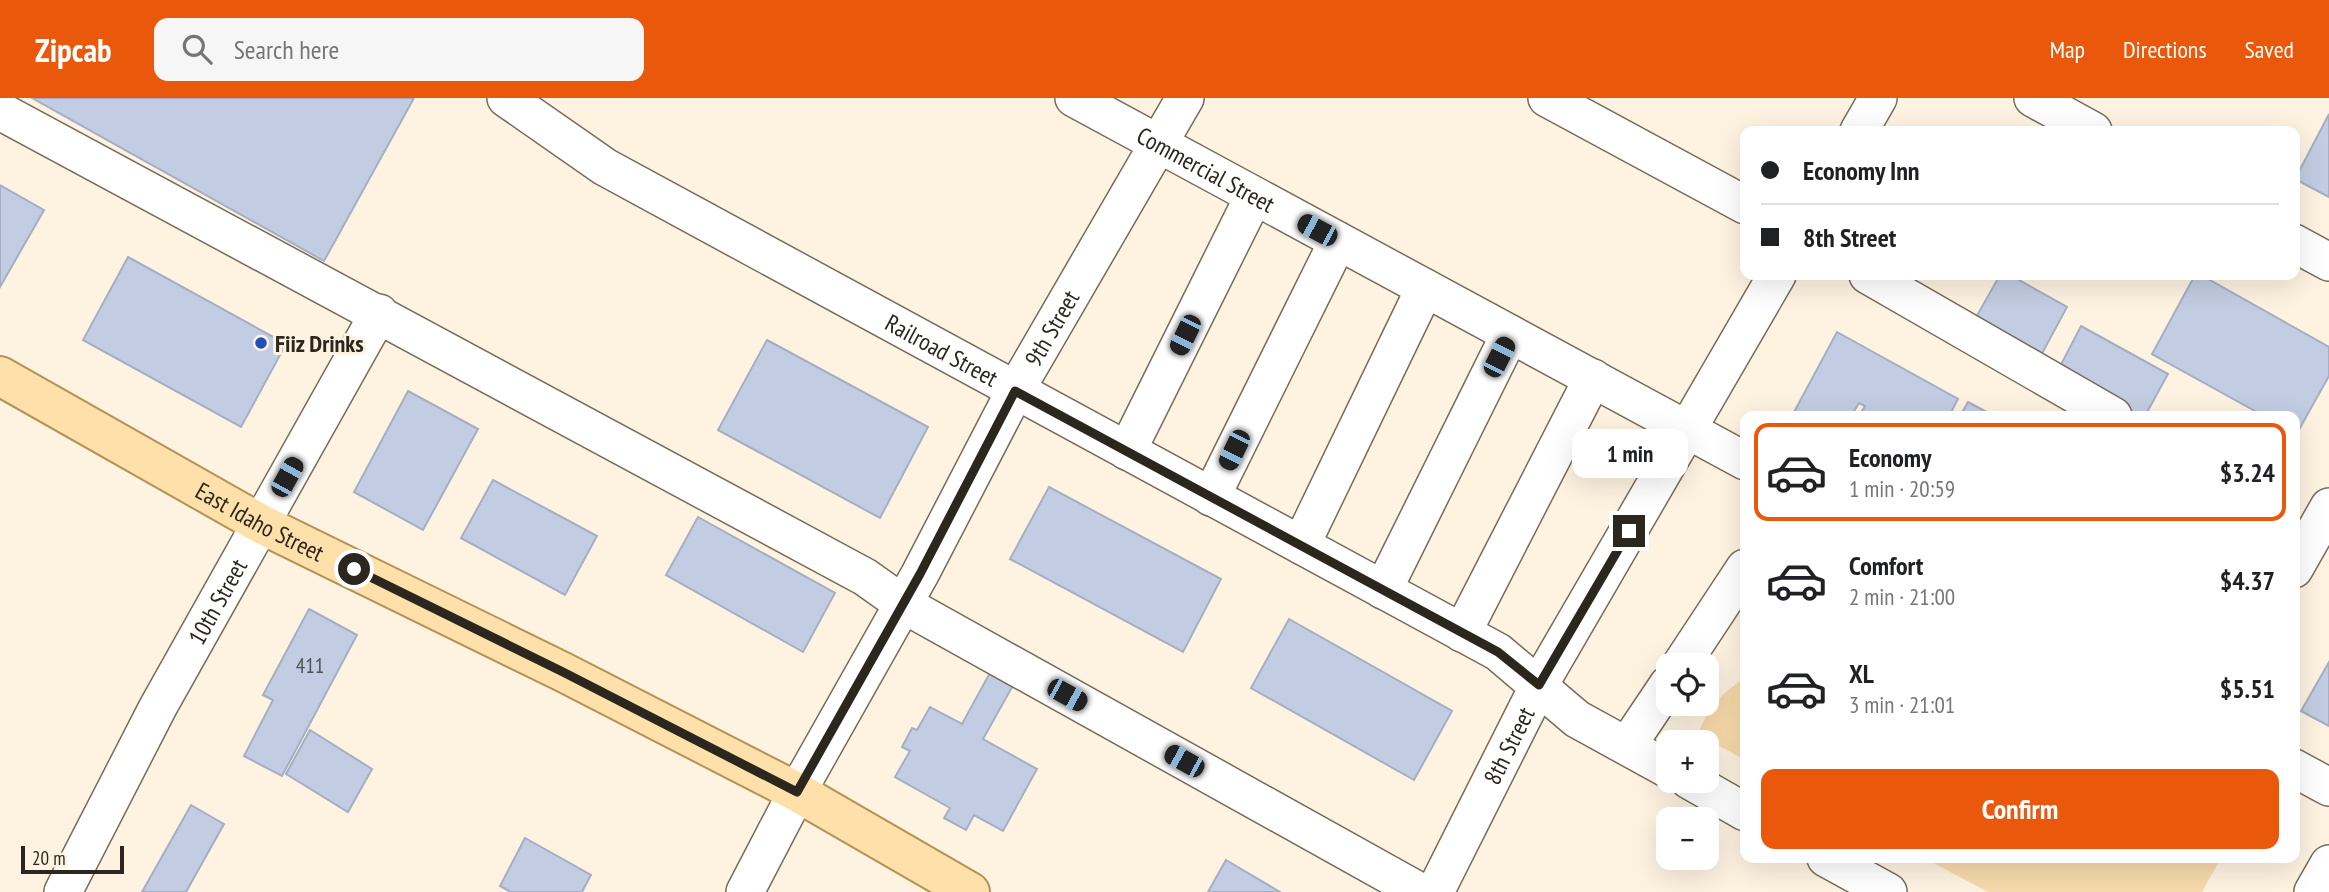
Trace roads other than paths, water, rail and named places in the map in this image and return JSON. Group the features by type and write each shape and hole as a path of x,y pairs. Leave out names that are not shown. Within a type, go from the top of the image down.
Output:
{"main road":[{"name":"East Idaho Street","path":"0,376 261,524 563,672 797,792 970,892"}],"street":[{"name":"Railroad Street","path":"506,98 605,167 1498,652 1577,719 1656,762"},
{"name":"Commercial Street","path":"1074,98 1740,458"},
{"name":"9th Street","path":"745,892 797,792 903,604 1015,391 1185,98"},
{"path":"1547,98 1740,202"},
{"path":"1862,126 1878,98"},
{"path":"2033,98 2084,126"},
{"path":"0,111 865,577 903,604 1420,892"},
{"path":"1127,451 1254,196"},
{"path":"1211,497 1338,241"},
{"path":"2300,246 2329,262"},
{"name":"8th Street","path":"1434,892 1539,685 1774,280"},
{"path":"1877,280 2104,411"},
{"path":"1301,545 1425,288"},
{"name":"10th Street","path":"63,892 158,707 379,313"},
{"path":"1382,590 1510,334"},
{"path":"1462,633 1593,378"},
{"path":"2300,557 2317,523"},
{"path":"1689,653 1740,576"},
{"path":"1628,746 1656,703"},
{"path":"2300,771 2329,787"},
{"path":"1712,793 1740,809"},
{"path":"1835,863 1888,892"},
{"path":"2313,892 2329,864"}],"place":[{"name":"Fiiz Drinks","path":"261,343"}]}
